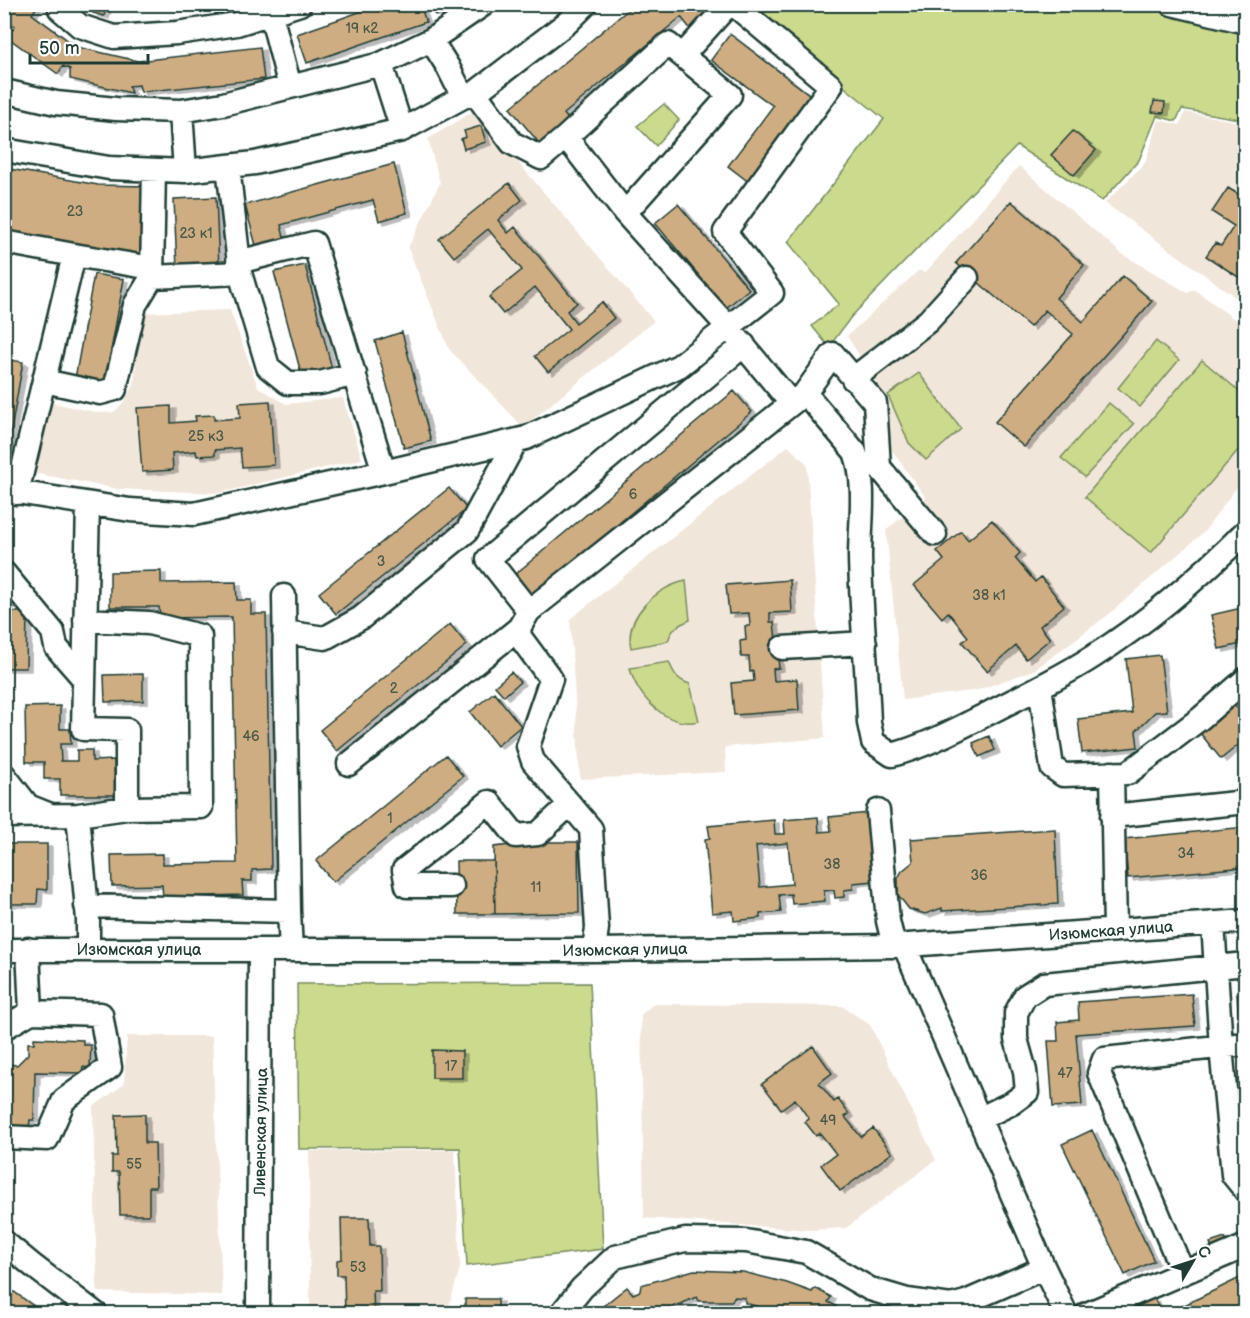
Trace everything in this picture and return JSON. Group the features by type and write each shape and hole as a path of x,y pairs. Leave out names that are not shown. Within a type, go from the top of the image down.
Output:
{"street":[{"path":"64,4 60,9 80,26 114,37 177,33 237,24 300,4"},
{"path":"4,91 56,103 117,109 181,111 223,104 381,64 431,40 484,4"},
{"path":"4,150 109,168 185,171 255,163 402,130 469,95 568,22 586,4"},
{"path":"74,255 44,381 11,492 130,510 194,514 526,438 679,366 772,292 725,231 831,86 731,4 683,55"},
{"path":"1172,4 1245,22"},
{"path":"271,14 290,87"},
{"path":"431,40 469,95 512,142 541,158 668,44 730,95 625,213"},
{"path":"381,64 402,130"},
{"path":"181,111 185,171"},
{"path":"566,137 625,213 744,345 855,452 859,461 861,482 860,558 869,723 873,742 892,755 915,749 1040,687 1094,657 1166,605 1245,531"},
{"path":"228,166 239,268 268,367 288,383 321,383 355,374"},
{"path":"44,381 100,393 115,389 135,305 152,273 154,170"},
{"path":"4,242 152,273 239,268 314,243 384,472"},
{"path":"853,379 928,321 967,278"},
{"path":"488,559 744,345"},
{"path":"349,764 524,619 798,398 833,354 875,403 879,467 934,534"},
{"path":"284,632 325,638 361,618 467,531 516,441"},
{"path":"88,504 82,729 127,730 127,808"},
{"path":"467,531 488,559 524,619 520,637 551,679 528,746 533,761 591,829 597,928 594,950"},
{"path":"4,573 53,632 56,647 84,679"},
{"path":"284,596 291,950"},
{"path":"4,816 78,815 127,808 201,807 200,636 149,623 85,620"},
{"path":"782,648 865,643"},
{"path":"1040,687 1052,767 1063,775 1128,773 1185,730 1245,679"},
{"path":"1112,773 1114,930"},
{"path":"4,775 28,806 48,814"},
{"path":"452,886 407,886 404,870 489,802 516,837 538,834 570,804"},
{"path":"1112,816 1245,802"},
{"path":"878,811 888,921 1066,1314"},
{"path":"78,815 88,920 88,950"},
{"path":"86,906 289,910"},
{"name":"Изюмская улица","path":"4,950 594,950 899,945 1245,921"},
{"path":"1213,923 1221,1047 1233,1175 1245,1191"},
{"path":"28,950 31,1012"},
{"name":"Ливенская улица","path":"258,1314 260,950"},
{"path":"979,1119 1012,1103 1027,1092 1025,1071 1016,1039 1016,1013 1025,996 1044,984 1245,964"},
{"path":"4,1028 31,1012 101,1014 110,1067 64,1100 47,1140 4,1137"},
{"path":"1183,1273 1099,1073 1104,1059 1245,1044"},
{"path":"561,1314 582,1288 615,1257 685,1240 746,1241 806,1252 870,1289 951,1310 1044,1268"},
{"path":"4,1242 96,1314"},
{"path":"1087,1314 1245,1246"}],"shaded area":[{"path":"474,111 654,321 523,427 449,349 408,248 440,183 428,139"},
{"path":"1185,112 1245,123 1245,304 1105,203 1145,163 1159,120 1180,125"},
{"path":"1019,166 1122,254 1188,293 1194,289 1245,327 1245,476 1204,532 1108,615 1034,670 978,690 903,700 886,530 926,498 889,446 878,385 847,336 919,270 925,273"},
{"path":"230,310 258,387 286,404 343,398 362,459 219,493 118,489 33,473 44,401 100,413 114,412 124,402 134,385 140,313"},
{"path":"788,446 807,464 825,738 725,747 726,772 580,779 570,619"},
{"path":"653,1004 842,1006 870,1025 936,1160 846,1228 810,1230 644,1218 641,1015"},
{"path":"127,1036 212,1036 222,1295 97,1292 93,1107 124,1084"},
{"path":"455,1150 460,1268 447,1313 310,1313 309,1151"}],"green space":[{"path":"743,5 1245,5 1245,120 1182,109 1176,121 1157,116 1139,160 1102,201 1017,146 851,317 829,347 812,326 839,304 788,242 884,119"},
{"path":"664,104 679,120 656,146 637,126"},
{"path":"1156,341 1179,360 1140,407 1118,388"},
{"path":"1202,360 1245,396 1245,442 1151,553 1085,497"},
{"path":"919,373 961,429 926,460 909,443 888,395"},
{"path":"1109,403 1134,424 1085,477 1061,458"},
{"path":"686,581 690,620 676,628 668,641 631,648 630,636 633,625 645,604 665,589"},
{"path":"669,662 676,676 690,684 699,721 687,722 665,715 646,699 633,679 630,668"},
{"path":"590,983 603,1249 467,1266 460,1148 299,1149 297,984"}],"building":[{"path":"11,4 39,4 32,14 77,47 138,61 260,47 264,79 141,92 139,85 129,86 131,93 70,79 70,69 63,66 58,74 7,37 15,26 4,18"},
{"path":"95,4 107,4 104,16 93,13"},
{"path":"382,4 420,4 426,22 307,63 297,34"},
{"path":"426,4 450,4 436,16"},
{"path":"635,4 715,4 692,31 681,17 564,114 573,125 544,149 510,108"},
{"path":"730,34 814,98 750,183 728,166 773,106 711,60"},
{"path":"1154,101 1165,102 1164,113 1152,112"},
{"path":"481,126 486,142 464,149 461,139 466,137 464,131"},
{"path":"1073,131 1096,150 1074,175 1051,155"},
{"path":"394,164 407,213 379,221 373,200 281,225 286,245 258,253 245,205"},
{"path":"4,168 98,185 146,186 143,251 133,259 4,235"},
{"path":"509,183 522,200 498,220 508,233 515,227 577,303 567,311 576,323 602,302 614,318 548,372 535,356 569,329 535,287 503,314 489,297 522,270 488,229 454,257 439,239"},
{"path":"1228,188 1246,199 1246,282 1206,256 1215,243 1221,246 1234,226 1212,212"},
{"path":"216,197 219,267 177,269 174,199"},
{"path":"1011,201 1084,265 1056,298 1083,322 1123,276 1152,301 1024,447 995,422 1073,334 1045,310 1030,327 956,263"},
{"path":"678,204 749,289 726,308 655,223"},
{"path":"305,265 332,369 302,377 274,272"},
{"path":"94,274 124,279 105,384 75,379"},
{"path":"402,332 431,441 404,448 375,341"},
{"path":"4,359 23,362 5,465 4,465"},
{"path":"734,391 752,412 531,597 513,576"},
{"path":"270,401 274,465 242,467 240,448 215,450 215,455 197,456 196,451 172,453 173,470 142,472 137,408 171,406 171,423 196,421 195,416 214,415 214,420 240,418 239,403"},
{"path":"449,488 467,509 336,614 319,593"},
{"path":"992,520 1020,553 1015,558 1035,582 1041,577 1064,606 1040,626 1050,639 1026,659 1016,646 987,671 962,642 968,637 948,612 942,618 914,585 944,560 937,551 961,531 968,540"},
{"path":"161,571 161,583 236,582 237,600 251,600 251,614 266,614 271,869 252,870 252,881 242,881 243,895 163,897 162,885 112,886 111,855 163,854 163,864 237,863 232,617 160,618 159,607 110,607 110,572"},
{"path":"790,580 792,612 770,613 770,622 774,622 779,668 773,669 774,681 797,679 799,710 734,715 731,683 754,681 753,671 750,672 749,657 741,657 740,641 746,640 745,626 750,626 749,613 729,614 726,585"},
{"path":"4,595 9,595 9,612 27,612 26,668 4,668"},
{"path":"1246,607 1246,643 1219,649 1211,615"},
{"path":"450,624 467,645 337,751 320,730"},
{"path":"1160,655 1167,711 1155,712 1136,731 1138,747 1082,753 1078,719 1132,713 1126,659"},
{"path":"511,672 520,682 504,696 495,686"},
{"path":"143,674 143,701 105,702 104,675"},
{"path":"494,692 521,726 497,746 470,712"},
{"path":"1235,705 1246,719 1246,739 1221,759 1200,733"},
{"path":"60,706 60,729 70,729 71,744 60,744 61,761 77,761 77,750 92,750 92,761 114,760 115,795 60,795 60,779 44,779 44,762 26,762 25,707"},
{"path":"989,736 995,750 979,757 973,743"},
{"path":"446,755 463,776 333,882 316,861"},
{"path":"869,813 875,881 853,883 853,889 844,890 844,897 835,898 834,890 824,891 825,901 792,904 791,894 779,895 781,912 760,914 760,918 734,921 733,911 712,913 705,839 710,838 708,826 774,820 775,834 785,834 784,820 818,817 819,832 831,831 829,817","holes":["788,843 792,884 760,887 756,846"]},
{"path":"1246,827 1246,867 1128,878 1124,839"},
{"path":"1055,829 1058,904 942,911 942,908 925,914 909,909 898,895 898,878 902,871 913,862 911,839"},
{"path":"535,842 578,842 579,913 495,914 494,847"},
{"path":"4,844 47,844 47,890 38,889 37,904 4,904"},
{"path":"456,861 494,861 495,914 457,914"},
{"path":"1246,993 1246,1022 1239,1023 1237,994"},
{"path":"1192,994 1195,1026 1076,1034 1082,1105 1053,1107 1048,1041 1058,1041 1057,1022 1079,1020 1078,1002"},
{"path":"34,1038 83,1040 83,1045 91,1045 90,1068 83,1067 82,1073 35,1072 34,1120 30,1120 29,1127 7,1127 7,1119 4,1119 4,1071 7,1071 7,1064 17,1065 28,1054 28,1043 34,1043"},
{"path":"813,1046 832,1073 819,1083 834,1102 838,1099 849,1114 845,1117 861,1137 873,1128 892,1153 840,1191 821,1165 836,1154 820,1133 816,1136 805,1122 809,1119 795,1099 781,1109 762,1084"},
{"path":"432,1050 462,1051 462,1078 432,1078"},
{"path":"145,1114 145,1143 155,1143 156,1187 149,1187 149,1215 120,1215 119,1172 112,1172 112,1156 117,1156 116,1115"},
{"path":"1092,1130 1154,1261 1125,1275 1062,1144"},
{"path":"341,1218 369,1218 370,1246 379,1246 380,1291 373,1291 374,1314 345,1314 344,1275 337,1275 337,1260 342,1259"},
{"path":"1225,1238 1227,1243 1214,1255 1210,1243"},
{"path":"694,1270 743,1272 812,1292 815,1288 831,1297 828,1302 836,1306 835,1309 839,1314 777,1312 745,1303 745,1298 734,1297 732,1301 699,1301 697,1297 656,1314 653,1314 652,1310 644,1314 593,1314 627,1287 633,1294 640,1291 641,1285"},
{"path":"1246,1275 1246,1311 1240,1314 1166,1314"},
{"path":"10,1289 39,1310 36,1314 4,1314 4,1290 8,1292"},
{"path":"1154,1298 1162,1314 1134,1314 1132,1309"},
{"path":"465,1299 498,1299 498,1314 465,1314"}]}
